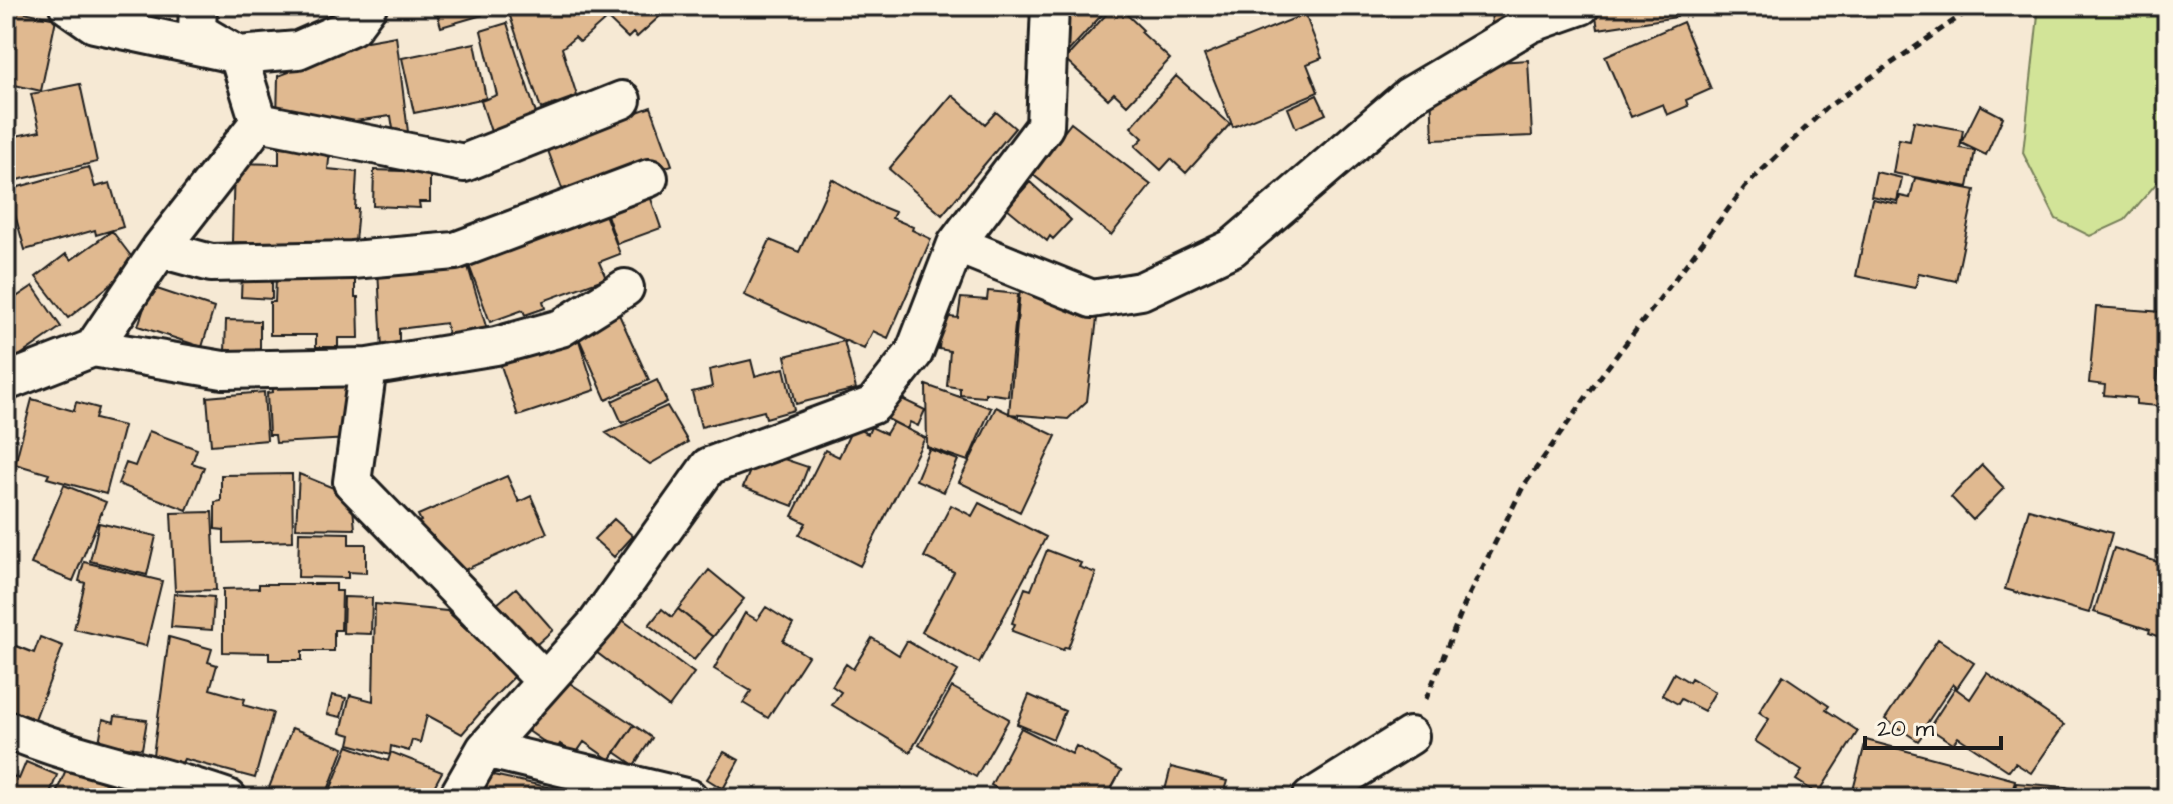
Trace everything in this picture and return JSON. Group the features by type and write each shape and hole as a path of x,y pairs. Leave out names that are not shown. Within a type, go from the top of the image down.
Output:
{"street":[{"path":"68,6 94,24 238,55 298,50 353,26 368,6"},
{"path":"198,6 197,31 238,55 259,122"},
{"path":"457,798 485,749 597,623 709,466 873,405 914,353 956,244 1045,126 1050,6"},
{"path":"956,244 1092,299 1141,291 1232,248 1409,96 1530,24 1581,6"},
{"path":"259,122 464,163 622,100"},
{"path":"93,348 160,249 259,122"},
{"path":"160,249 211,263 352,260 455,251 649,178"},
{"path":"6,382 93,348 223,370 368,367 496,346 561,328 625,288"},
{"path":"368,367 352,482 545,681"},
{"path":"6,729 35,741 183,782 228,798"},
{"path":"1311,798 1410,736"},
{"path":"485,749 689,798"}],"path":[{"path":"1410,736 1466,601 1523,487 1601,376 1745,187 1826,108 1965,13 2032,6"}],"green space":[{"path":"2039,6 2167,6 2167,171 2125,220 2090,236 2056,219 2023,153"}],"building":[{"path":"435,6 479,6 482,15 441,27"},
{"path":"512,6 671,6 637,37 633,33 628,38 607,18 580,42 575,37 562,48 577,96 541,109 508,10"},
{"path":"1063,6 1110,6 1067,53 1061,49"},
{"path":"1114,6 1118,6 1170,59 1127,105 1114,93 1108,99 1065,59"},
{"path":"1491,6 1531,6 1534,46 1493,48"},
{"path":"1594,6 1675,6 1677,17 1598,29"},
{"path":"6,8 56,19 41,91 6,83"},
{"path":"1305,14 1322,58 1307,64 1318,92 1233,127 1204,55"},
{"path":"1683,22 1711,89 1686,100 1688,106 1667,115 1663,104 1631,117 1605,56"},
{"path":"507,23 540,126 494,141 481,101 497,95 481,31"},
{"path":"396,36 408,132 394,135 391,116 334,124 277,119 278,76 289,72 288,66 367,41"},
{"path":"475,43 486,98 414,113 402,58"},
{"path":"1528,60 1532,136 1433,140 1431,89 1466,87 1465,74 1484,74 1483,63"},
{"path":"1176,76 1230,124 1186,173 1171,159 1161,170 1135,146 1143,138 1131,127"},
{"path":"80,84 97,162 8,182 6,138 40,131 31,94"},
{"path":"952,95 985,124 996,112 1015,128 942,215 889,169"},
{"path":"1317,95 1326,114 1296,128 1288,108"},
{"path":"1980,105 2003,117 1986,155 1961,143"},
{"path":"651,107 672,165 567,202 546,145"},
{"path":"1914,121 1963,130 1960,148 1975,151 1968,187 1893,173 1899,139 1910,141"},
{"path":"1071,123 1151,185 1111,235 1032,174"},
{"path":"279,147 330,150 328,169 357,172 354,252 296,244 232,242 234,163 279,164"},
{"path":"89,167 95,187 110,183 123,227 96,235 95,230 25,250 8,190"},
{"path":"374,170 430,172 430,202 419,202 420,208 373,206"},
{"path":"1876,172 1902,178 1897,201 1871,196"},
{"path":"1915,178 1975,190 1956,281 1919,273 1915,288 1856,276 1872,199 1898,204 1900,196 1910,198"},
{"path":"832,179 895,212 892,218 931,239 888,338 873,331 864,349 744,295 770,240 799,252"},
{"path":"1030,182 1071,220 1053,239 1050,236 1047,241 1007,208"},
{"path":"648,190 661,228 617,244 604,206"},
{"path":"6,200 12,273 6,273"},
{"path":"603,209 620,254 599,262 606,278 543,301 545,308 525,315 523,310 490,322 467,260"},
{"path":"112,231 137,264 68,318 36,277 66,254 71,260"},
{"path":"466,260 488,333 449,340 446,323 399,329 399,349 382,350 378,268"},
{"path":"242,273 272,274 272,299 241,297"},
{"path":"276,277 355,277 359,338 338,338 338,347 316,347 316,335 270,335 270,302 275,302"},
{"path":"1021,278 1101,285 1087,401 1068,419 1009,414"},
{"path":"33,286 61,327 6,365 6,304"},
{"path":"151,287 214,308 202,347 138,326"},
{"path":"988,291 1018,294 1008,396 985,393 985,397 960,395 960,388 947,386 950,351 939,349 942,316 958,318 961,298 987,300"},
{"path":"2096,307 2163,312 2157,406 2136,404 2136,398 2104,395 2105,385 2089,383"},
{"path":"616,308 649,380 606,400 574,327"},
{"path":"226,320 260,321 260,354 225,353"},
{"path":"576,331 595,390 518,416 498,357"},
{"path":"844,341 856,389 796,404 785,356"},
{"path":"751,360 755,376 784,368 794,410 766,418 764,411 701,427 692,392 712,387 709,370"},
{"path":"347,379 350,439 276,443 275,435 269,435 267,393 273,392 272,383"},
{"path":"657,380 667,402 622,423 612,401"},
{"path":"926,385 991,408 968,461 927,447"},
{"path":"264,392 267,440 211,445 207,397"},
{"path":"900,398 925,410 918,426 910,422 907,429 880,415"},
{"path":"32,399 74,411 76,402 98,408 95,419 124,426 106,494 47,478 49,474 15,464"},
{"path":"667,406 688,442 650,464 606,433"},
{"path":"996,407 1056,436 1020,512 959,482"},
{"path":"893,422 925,438 860,566 799,535 806,523 792,516 825,450 839,457 853,427 868,434 871,427 886,434"},
{"path":"149,431 197,449 192,463 204,467 187,510 118,484 126,463 135,466"},
{"path":"929,449 958,460 944,492 916,480"},
{"path":"772,455 808,467 793,506 743,487 756,457"},
{"path":"1982,465 2004,488 1973,520 1951,497"},
{"path":"292,474 293,541 224,543 224,530 215,529 215,502 221,501 221,475"},
{"path":"299,474 341,491 353,508 355,529 296,528"},
{"path":"507,476 519,502 531,496 547,533 451,576 433,536 416,543 409,526 421,521 418,515"},
{"path":"64,485 106,502 73,581 31,564"},
{"path":"979,503 1046,537 979,663 922,632 954,572 924,557 951,505 972,516"},
{"path":"2029,509 2112,533 2089,613 2005,589"},
{"path":"212,512 216,590 175,591 171,513"},
{"path":"614,519 633,536 614,557 594,539"},
{"path":"99,523 156,536 147,575 90,561"},
{"path":"299,532 349,533 349,544 366,544 366,573 348,572 348,578 298,577"},
{"path":"2114,548 2167,565 2167,640 2149,633 2150,630 2094,612"},
{"path":"1047,550 1081,563 1079,567 1096,573 1068,648 1063,650 1012,631 1025,588 1031,590"},
{"path":"84,562 162,581 146,646 74,629 85,583 79,581"},
{"path":"709,570 744,599 713,637 678,609"},
{"path":"259,584 336,584 336,591 342,591 341,630 334,630 334,651 302,651 302,660 269,660 269,653 223,652 223,589 259,588"},
{"path":"516,588 553,630 528,652 490,610"},
{"path":"174,594 214,597 212,630 171,627"},
{"path":"344,597 372,598 371,634 343,633"},
{"path":"375,604 447,611 516,675 462,734 427,715 420,743 412,740 409,751 391,746 390,755 349,744 351,735 341,732 350,695 373,701"},
{"path":"766,607 793,624 783,641 808,656 768,718 743,703 751,691 714,669 745,613 757,620"},
{"path":"662,609 672,617 678,609 713,637 694,660 649,625"},
{"path":"613,613 694,673 669,707 588,646"},
{"path":"40,637 63,646 35,719 6,708 6,642 34,653"},
{"path":"169,637 212,649 208,662 217,665 210,689 245,699 243,705 273,713 255,778 184,759 182,763 153,755"},
{"path":"872,638 899,655 907,641 958,671 910,752 832,705 841,692 832,686 846,664 853,669"},
{"path":"1938,639 1974,663 1957,688 1953,684 1918,741 1885,719"},
{"path":"1674,673 1689,682 1691,678 1715,692 1704,711 1681,699 1678,704 1662,695"},
{"path":"1987,673 2064,725 2031,773 2015,763 2009,771 1958,737 1953,744 1929,728 1955,688 1970,699"},
{"path":"1783,675 1829,706 1826,710 1858,731 1818,794 1796,780 1802,771 1755,741 1769,719 1759,712"},
{"path":"562,678 634,725 610,760 584,742 575,755 560,744 556,750 527,730"},
{"path":"952,687 1009,719 976,777 919,745"},
{"path":"332,695 346,698 341,717 327,714"},
{"path":"1029,695 1065,711 1053,739 1017,724"},
{"path":"115,716 147,720 142,749 99,743 103,719 114,722"},
{"path":"634,725 652,738 634,765 615,752"},
{"path":"292,728 344,748 325,798 295,798 269,788"},
{"path":"1021,728 1072,754 1076,746 1121,771 1106,798 1014,798 991,785"},
{"path":"1866,740 2015,780 2011,798 1851,798"},
{"path":"348,746 388,761 391,752 442,772 428,798 327,798"},
{"path":"724,752 739,760 723,789 707,779"},
{"path":"26,762 57,775 48,798 6,798 6,773 19,779"},
{"path":"67,767 117,788 112,798 54,798"},
{"path":"1171,767 1227,781 1224,791 1231,792 1230,798 1163,798"},
{"path":"493,775 596,798 477,798"},
{"path":"2016,783 2066,787 2095,798 2014,798"}]}
